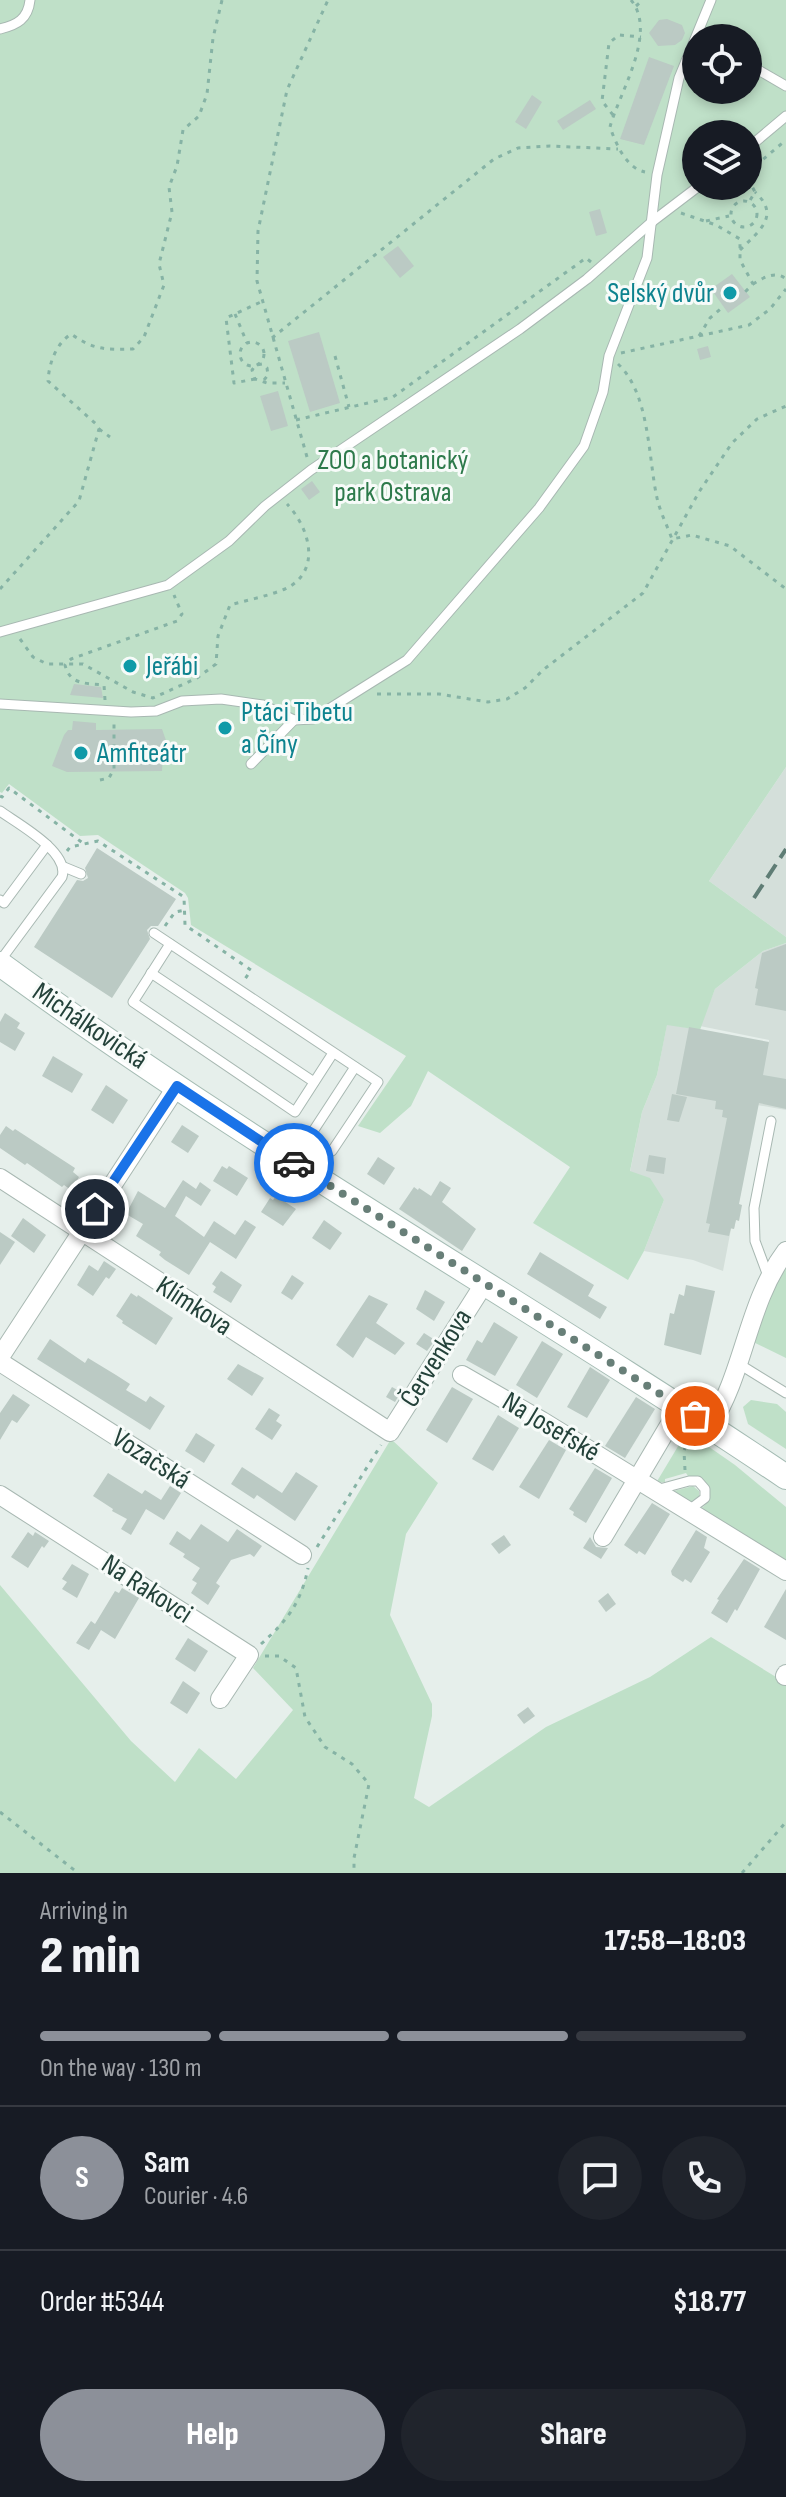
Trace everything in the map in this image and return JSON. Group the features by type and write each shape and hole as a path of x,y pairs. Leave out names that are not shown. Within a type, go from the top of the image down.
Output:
{"street":[{"name":"Michálkovická","path":"0,962 177,1086 293,1162 680,1407 700,1429 786,1477"},
{"path":"0,1360 177,1086"},
{"name":"Klímkova","path":"0,1178 390,1432"},
{"path":"700,1429 739,1364 753,1317 786,1251"},
{"name":"Červenkova","path":"390,1432 484,1284"},
{"name":"Vozačská","path":"0,1360 310,1554"},
{"name":"Na Josefské","path":"462,1375 786,1571"},
{"path":"603,1537 680,1407"},
{"name":"Na Rakovci","path":"0,1495 249,1655"},
{"path":"220,1699 249,1655"}],"lane":[{"path":"0,29 25,18 30,0"},
{"path":"702,24 711,0"},
{"path":"0,704 110,712 156,711 182,701 221,699 263,705 294,720 313,719 407,660 539,508 584,446 603,392 609,356 647,258 657,175 682,71"},
{"path":"762,72 786,86"},
{"path":"762,136 786,116"},
{"path":"0,632 168,585 229,541 278,495 311,470 520,329 682,199"},
{"path":"251,764 294,720"},
{"path":"0,811 47,845 62,863 81,874"},
{"path":"0,900 4,903 47,845"},
{"path":"0,962 62,877 62,863"},
{"path":"154,933 378,1082 332,1151"},
{"path":"170,944 133,1002 295,1112 333,1053"},
{"path":"151,973 314,1082"},
{"path":"293,1162 355,1067"},
{"path":"770,1279 755,1241 754,1208 771,1121"},
{"path":"739,1364 786,1393"},
{"path":"656,1490 698,1481 705,1489 705,1498 688,1511"}],"path":[{"path":"110,437 51,385 48,381 49,367 71,334 89,347 109,350 133,349 144,337 164,285 159,264 172,212 169,187 177,166 183,130 199,116 207,94 213,38 222,0"},
{"path":"311,470 257,281 256,260 258,231 287,90 328,0"},
{"path":"631,0 636,6 641,37 633,68 610,127 618,149 638,171 657,175"},
{"path":"636,6 643,0"},
{"path":"613,115 602,101 609,43 619,35 641,37"},
{"path":"762,160 786,140"},
{"path":"272,338 494,159 518,148 618,149"},
{"path":"740,250 764,225 767,214 762,200"},
{"path":"737,202 749,202 755,207 757,217 751,225 743,227 736,224 731,211 737,202"},
{"path":"668,209 706,221 740,239"},
{"path":"706,221 731,216"},
{"path":"743,227 740,260 753,284"},
{"path":"296,420 393,397 586,258 598,269"},
{"path":"745,292 753,284 773,275 786,279"},
{"path":"609,356 749,325 770,309 786,289"},
{"path":"263,301 226,318 234,383 255,379 285,383"},
{"path":"699,336 710,318 724,306"},
{"path":"235,314 247,343"},
{"path":"255,379 252,370 256,365 263,359 263,350 257,343 247,343 241,349 241,358 247,365 256,365 262,364 267,368 268,375 264,380"},
{"path":"335,356 349,407"},
{"path":"609,356 629,374 642,412 657,499 672,539"},
{"path":"357,693 439,694 488,702 507,699 643,593 699,492 732,443 757,419 786,406"},
{"path":"0,589 79,501 98,426"},
{"path":"16,628 22,643 33,657 47,664 83,664 133,692 153,698 197,678 216,664 218,636 230,605 288,588 303,573 310,556 307,533 278,495"},
{"path":"672,539 692,535 730,546 786,589"},
{"path":"65,665 71,659 181,618 168,585"},
{"path":"65,665 68,676 76,682 104,685 110,712 114,769 109,778 100,780"},
{"path":"0,796 9,788 84,844"},
{"path":"62,863 70,847 98,841 184,897 185,925 251,970 238,989"},
{"path":"171,918 175,912 185,910"},
{"path":"680,1476 686,1475 684,1451 700,1429"},
{"path":"249,1655 284,1624 303,1592 310,1554 390,1432"},
{"path":"249,1655 279,1656 296,1668 305,1717 325,1747 352,1764 369,1784 354,1858 354,1873"},
{"path":"0,1812 78,1873"},
{"path":"742,1873 786,1822"}],"shaded area":[{"path":"786,767 786,937 709,881"},
{"path":"786,943 786,1110 757,1105 723,1271 693,1260 644,1251 664,1200 630,1172 642,1112 657,1075 667,1024 769,1043 769,1040 700,1026 715,989 763,951"}],"green space":[{"name":"ZOO a botanický park Ostrava","path":"0,0 786,0 786,767 709,881 786,937 786,943 763,951 715,989 700,1030 667,1025 657,1075 642,1112 630,1171 650,1178 664,1200 644,1251 628,1280 533,1223 570,1167 428,1071 411,1106 380,1133 358,1126 406,1056 191,925 185,893 98,835 80,836 9,784 2,793"},
{"path":"786,1264 786,1358 751,1341 769,1290"},
{"path":"751,1400 777,1404 786,1412 786,1449 748,1424 743,1407"},
{"path":"675,1427 686,1435 689,1433 735,1465 786,1507 786,1563 699,1510 710,1494 708,1485 700,1477 686,1473 656,1483 680,1443 669,1436"},
{"path":"391,1439 438,1483 406,1534 390,1615 432,1704 414,1798 429,1807 546,1727 650,1677 711,1637 786,1680 786,1873 0,1873 0,1585 131,1741 175,1782 199,1748 236,1779 293,1710 253,1668"},
{"path":"693,1486 699,1491 699,1496 689,1503 670,1492"}],"building":[{"path":"667,19 682,25 682,40 675,45 658,46 649,33 659,20"},
{"path":"649,57 674,66 644,145 620,139"},
{"path":"532,95 542,102 526,129 515,122"},
{"path":"590,100 596,109 563,130 557,121"},
{"path":"600,209 607,233 596,236 589,212"},
{"path":"398,246 414,266 400,278 383,257"},
{"name":"Selský dvůr","path":"732,274 750,297 728,313 711,289"},
{"path":"319,332 340,403 310,412 288,341"},
{"path":"708,346 711,357 700,360 697,349"},
{"path":"278,391 288,426 271,431 260,396"},
{"path":"312,481 320,492 309,500 301,489"},
{"path":"74,684 101,687 103,698 70,695"},
{"path":"73,721 96,723 96,730 162,729 170,752 163,754 162,771 67,772 52,766 64,735 72,730"},
{"path":"97,848 176,899 158,926 147,930 150,939 112,998 34,947 77,880 88,878 85,868"},
{"path":"786,944 786,1011 755,1005 762,953"},
{"path":"5,1013 20,1023 17,1028 25,1033 15,1051 0,1042 0,1022"},
{"path":"689,1027 769,1042 763,1075 786,1079 786,1109 759,1103 739,1204 742,1205 739,1221 736,1220 729,1236 708,1232 710,1224 706,1223 727,1118 722,1117 723,1110 715,1109 716,1101 676,1094"},
{"path":"53,1056 83,1074 72,1093 42,1076"},
{"path":"106,1085 128,1100 113,1124 91,1110"},
{"path":"672,1094 687,1097 679,1122 667,1120"},
{"path":"182,1125 199,1136 188,1153 171,1142"},
{"path":"6,1126 75,1168 73,1172 79,1177 71,1190 0,1148 0,1135"},
{"path":"649,1155 666,1158 664,1174 646,1171"},
{"path":"378,1157 395,1168 384,1185 367,1174"},
{"path":"222,1166 227,1169 229,1166 248,1178 237,1196 213,1181"},
{"path":"183,1180 196,1189 200,1182 211,1190 201,1206 186,1196 175,1216 204,1237 214,1221 235,1235 245,1220 256,1227 236,1259 210,1242 189,1275 136,1236 143,1224 126,1214 138,1191 165,1208"},
{"path":"440,1181 451,1188 442,1202 476,1229 462,1251 399,1209 414,1187 431,1196"},
{"path":"276,1196 296,1209 283,1226 261,1212 270,1198 273,1200"},
{"path":"23,1218 46,1235 34,1253 11,1236"},
{"path":"324,1220 342,1233 330,1250 312,1238"},
{"path":"0,1232 15,1242 0,1265"},
{"path":"540,1252 594,1285 588,1296 607,1307 600,1319 527,1274"},
{"path":"104,1261 116,1269 109,1279 106,1277 93,1296 77,1285 89,1265 98,1271"},
{"path":"221,1271 242,1285 231,1303 213,1292 216,1287 212,1284"},
{"path":"292,1275 304,1283 292,1300 281,1293"},
{"path":"686,1285 715,1291 701,1355 664,1345 670,1313 674,1314 679,1294 684,1296"},
{"path":"425,1290 445,1302 434,1321 416,1309"},
{"path":"131,1293 173,1318 156,1345 116,1316"},
{"path":"369,1295 388,1304 376,1323 405,1343 395,1355 366,1337 353,1358 336,1345"},
{"path":"494,1322 518,1337 495,1376 466,1360 477,1340 482,1343"},
{"path":"424,1333 435,1340 427,1351 416,1344"},
{"path":"50,1339 85,1363 88,1358 130,1384 126,1390 146,1402 150,1396 165,1406 150,1430 37,1359"},
{"path":"542,1341 563,1354 537,1398 516,1385"},
{"path":"238,1364 264,1378 252,1396 227,1379"},
{"path":"590,1367 610,1380 587,1418 567,1407"},
{"path":"392,1387 401,1392 395,1402 386,1397"},
{"path":"452,1387 473,1399 447,1443 426,1430"},
{"path":"13,1394 30,1405 17,1423 12,1420 0,1440 0,1413"},
{"path":"636,1397 655,1409 625,1458 605,1446"},
{"path":"269,1408 280,1415 276,1421 282,1425 272,1440 255,1429"},
{"path":"498,1415 519,1428 493,1471 472,1459"},
{"path":"196,1433 215,1445 204,1463 185,1451"},
{"path":"549,1440 566,1450 539,1499 519,1487"},
{"path":"242,1467 282,1493 296,1472 318,1486 295,1521 257,1495 254,1499 231,1484"},
{"path":"595,1468 612,1478 586,1523 569,1509"},
{"path":"108,1473 142,1494 145,1490 161,1500 170,1486 181,1493 164,1520 146,1509 131,1535 121,1529 127,1519 93,1496"},
{"path":"652,1503 670,1514 645,1555 639,1551 637,1554 624,1545"},
{"path":"201,1524 228,1542 237,1529 262,1546 254,1557 250,1554 231,1560 216,1583 220,1586 208,1605 191,1593 197,1583 192,1580 200,1568 169,1544 177,1531 190,1540"},
{"path":"696,1530 707,1537 704,1548 710,1552 691,1583 685,1579 683,1582 671,1571"},
{"path":"28,1532 33,1536 35,1532 49,1541 44,1548 42,1546 28,1568 11,1557"},
{"path":"504,1535 511,1545 499,1554 491,1544"},
{"path":"590,1537 596,1547 608,1548 601,1559 583,1548"},
{"path":"744,1559 760,1569 727,1623 711,1613"},
{"path":"72,1564 89,1574 77,1598 62,1589 67,1582 62,1579"},
{"path":"122,1588 139,1598 115,1639 101,1630 89,1650 76,1643 91,1621 95,1624 115,1591 119,1593"},
{"path":"786,1589 786,1640 764,1627"},
{"path":"608,1593 616,1604 606,1612 598,1601"},
{"path":"188,1638 208,1651 195,1672 175,1659"},
{"path":"183,1681 200,1693 187,1714 170,1703"},
{"path":"528,1707 535,1716 524,1724 517,1715"}],"railway":[{"path":"754,898 786,849"}],"way so far":[{"path":"294,1163 695,1416"}],"place":[{"name":"Selský dvůr","path":"730,293"},
{"name":"Jeřábi","path":"130,666"},
{"name":"Ptáci Tibetu a Číny","path":"225,728"},
{"name":"Amfiteátr","path":"81,753"}],"route":[{"path":"95,1209 177,1086 294,1163"}]}
